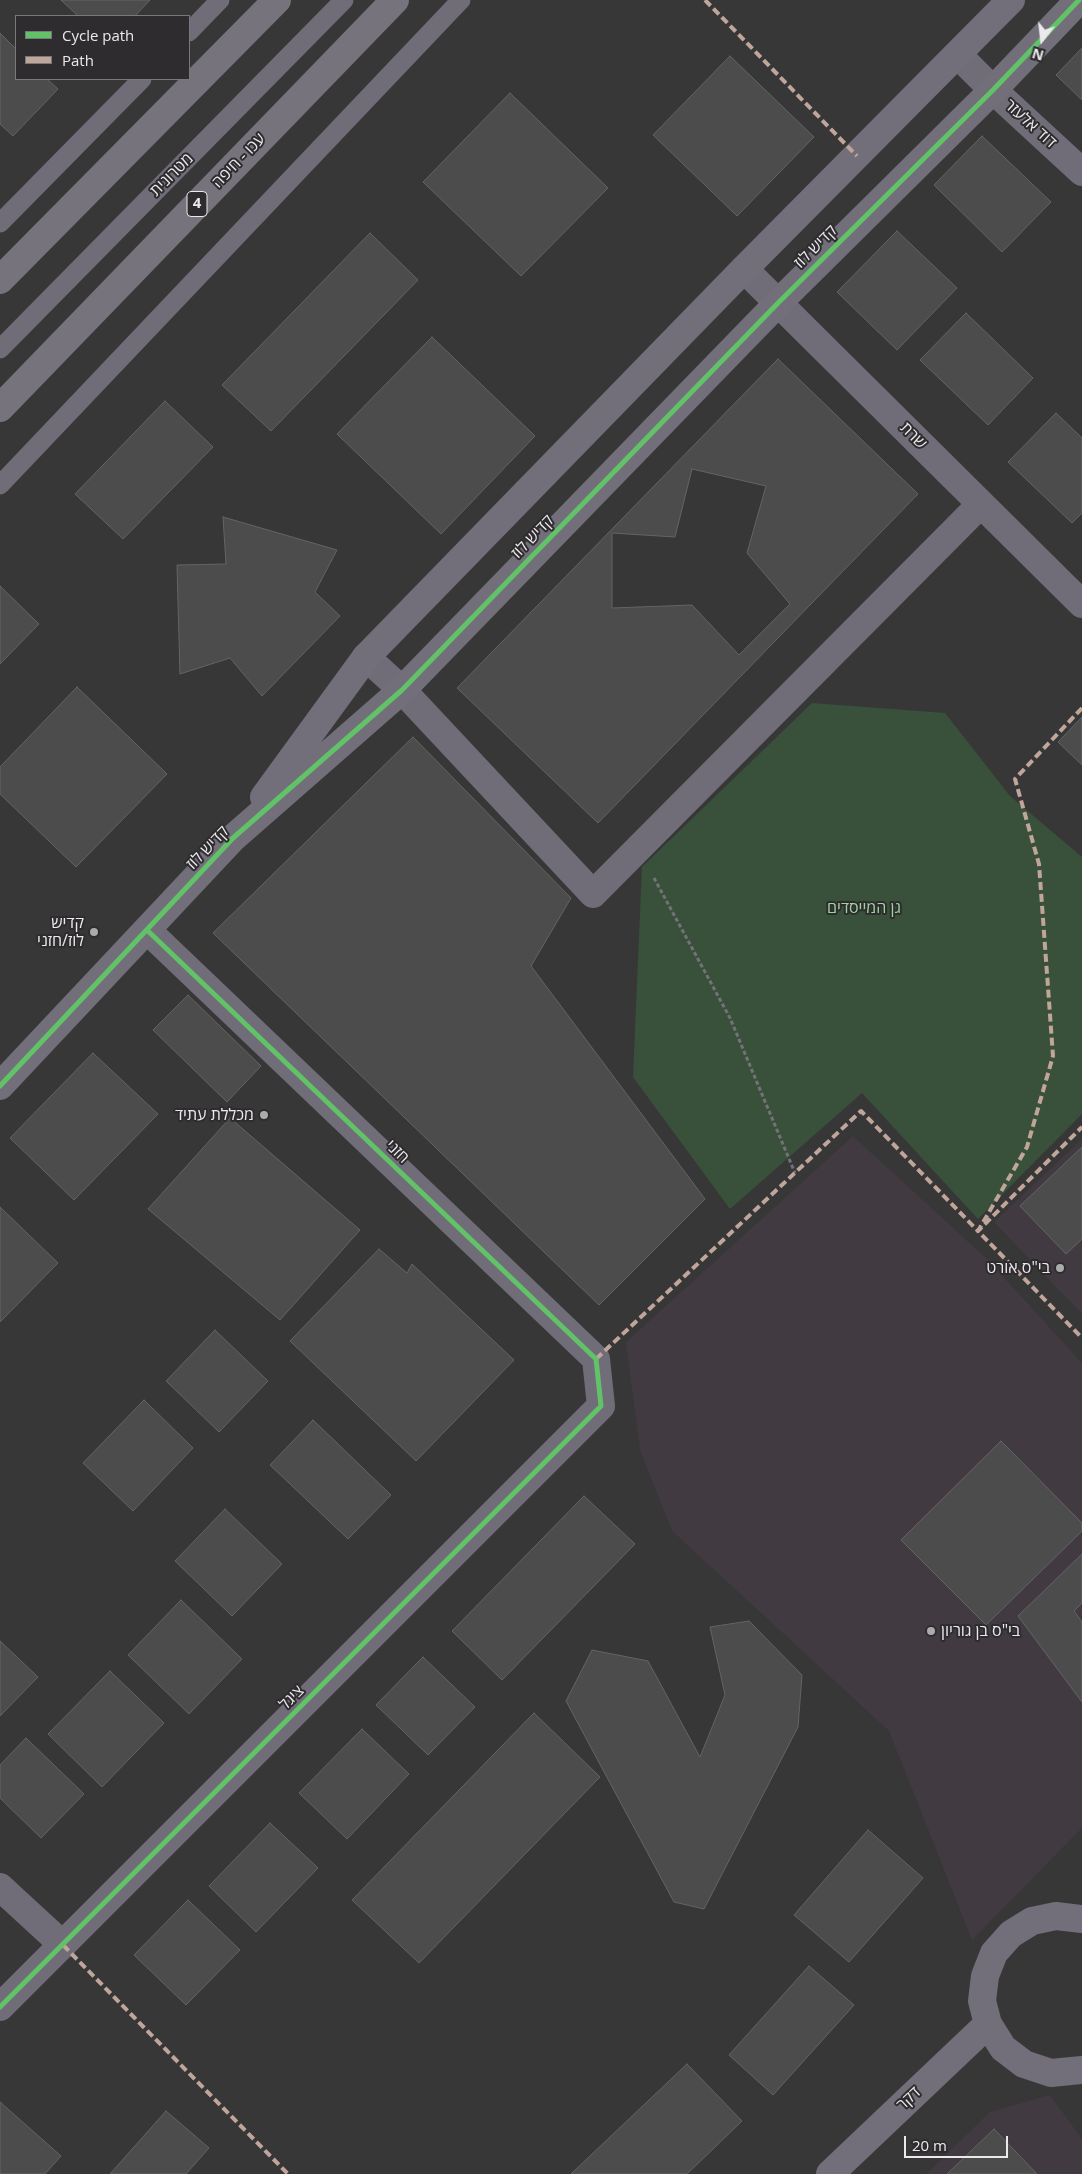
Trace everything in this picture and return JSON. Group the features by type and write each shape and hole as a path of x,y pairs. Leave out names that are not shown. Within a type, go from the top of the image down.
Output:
{"highway":[{"path":"0,280 276,0"},
{"name":"עכו - חיפה","path":"0,408 395,0"}],"street":[{"name":"קדיש לוז","path":"0,1086 148,931 233,838 366,657 744,269 1011,0"},
{"name":"קדיש לוז","path":"233,838 402,690 779,302 992,90 1079,0"},
{"name":"דוד אלעזר","path":"958,55 992,90 1082,172"},
{"name":"שרת","path":"744,269 1082,604"},
{"path":"366,657 402,690 593,894 981,504"},
{"name":"חזני","path":"148,931 596,1359 601,1406"},
{"name":"ציגל","path":"0,2007 601,1406"},
{"path":"0,1887 63,1946"},
{"path":"1082,1919 1056,1916 1032,1921 1010,1934 994,1953 985,1976 982,2001 988,2024 1003,2048 1024,2064 1051,2073 1082,2070"},
{"name":"דקר","path":"830,2174 988,2024"}],"lane":[{"path":"190,31 220,0"},
{"name":"מטרונית","path":"0,349 344,0"},
{"path":"0,485 461,0"},
{"path":"0,223 141,80"}],"path":[{"path":"638,848 730,1018 795,1173"}],"shaded area":[{"name":"בי\"ס בן גוריון","path":"853,1136 988,1260 1082,1363 1082,1828 972,1940 889,1731 672,1531 640,1450 626,1342"},
{"name":"בי\"ס אורט","path":"1082,1139 1082,1314 994,1222"},
{"path":"1050,2095 1082,2139 1082,2174 926,2174 990,2112"}],"green space":[{"name":"גן המייסדים","path":"812,703 945,713 1010,796 1082,857 1082,1114 978,1219 862,1093 730,1209 633,1077 642,867"}],"building":[{"path":"61,0 150,0 136,15 77,15"},
{"path":"0,33 15,48 15,80 48,80 58,89 13,136 0,124"},
{"path":"1082,48 1082,100 1056,75"},
{"path":"730,56 814,137 737,216 653,135"},
{"path":"510,93 608,188 521,276 423,182"},
{"path":"982,136 1051,202 1002,252 934,185"},
{"path":"897,231 957,288 897,350 837,292"},
{"path":"370,233 418,280 271,431 222,385"},
{"path":"966,313 1033,378 988,425 920,360"},
{"path":"432,337 535,436 441,534 337,434"},
{"path":"778,359 918,494 598,823 457,688"},
{"path":"165,401 213,447 123,539 75,494"},
{"path":"1056,413 1082,438 1082,513 1072,523 1008,462"},
{"path":"692,469 766,486 747,553 790,604 739,655 692,605 612,608 612,533 675,537"},
{"path":"223,517 337,550 315,592 340,616 262,696 230,658 180,674 177,565 226,564"},
{"path":"0,586 39,624 0,664"},
{"path":"77,687 167,774 76,867 0,794 0,767"},
{"path":"1082,717 1082,765 1058,742"},
{"path":"413,737 571,898 531,966 705,1199 599,1305 213,933"},
{"path":"188,995 261,1066 227,1102 153,1030"},
{"path":"93,1053 158,1114 74,1200 10,1138"},
{"path":"230,1118 360,1230 280,1320 148,1209"},
{"path":"1082,1147 1082,1239 1066,1254 1020,1206"},
{"path":"0,1207 58,1263 0,1322"},
{"path":"379,1249 407,1273 412,1264 514,1360 416,1461 290,1341"},
{"path":"215,1330 268,1381 219,1432 166,1381"},
{"path":"144,1400 193,1448 133,1511 83,1463"},
{"path":"313,1420 391,1495 348,1539 270,1465"},
{"path":"1001,1441 1082,1523 1082,1531 986,1625 901,1540"},
{"path":"584,1496 635,1544 502,1680 452,1631"},
{"path":"225,1509 282,1564 232,1616 175,1561"},
{"path":"1082,1554 1082,1603 1074,1611 1082,1622 1082,1702 1018,1616"},
{"path":"181,1600 242,1659 189,1714 128,1655"},
{"path":"749,1621 802,1675 798,1727 704,1909 674,1902 566,1701 592,1650 648,1661 700,1757 725,1695 710,1627"},
{"path":"0,1641 38,1677 0,1716"},
{"path":"423,1657 475,1707 428,1755 376,1705"},
{"path":"110,1671 164,1723 102,1787 48,1734"},
{"path":"534,1713 600,1777 419,1963 352,1900"},
{"path":"362,1729 409,1774 347,1839 299,1793"},
{"path":"26,1738 84,1794 41,1838 0,1798 0,1765"},
{"path":"270,1823 318,1868 256,1932 209,1886"},
{"path":"868,1830 923,1878 849,1962 794,1915"},
{"path":"188,1900 240,1950 186,2005 134,1955"},
{"path":"809,1966 854,2005 773,2095 729,2055"},
{"path":"687,2064 742,2121 687,2174 571,2174"},
{"path":"0,2102 61,2156 45,2174 0,2174"},
{"path":"166,2111 209,2148 186,2174 110,2174"},
{"path":"994,2129 1037,2174 947,2174"}],"marked path":[{"path":"705,0 857,156"},
{"path":"1082,708 1015,779 1039,864 1053,1056 1027,1147 978,1231 1082,1338"},
{"path":"596,1359 861,1111 978,1231 1082,1127"},
{"path":"63,1945 288,2174"}],"cycle path":[{"path":"0,1086 233,838 402,690 779,302 993,90 1079,0"},
{"path":"0,2007 601,1406 596,1359 148,931"}],"place":[{"name":"קדיש לוז/חזני","path":"94,932"},
{"name":"מכללת עתיד","path":"264,1115"},
{"name":"בי\"ס אורט","path":"1060,1268"},
{"name":"בי\"ס בן גוריון","path":"931,1631"}]}
